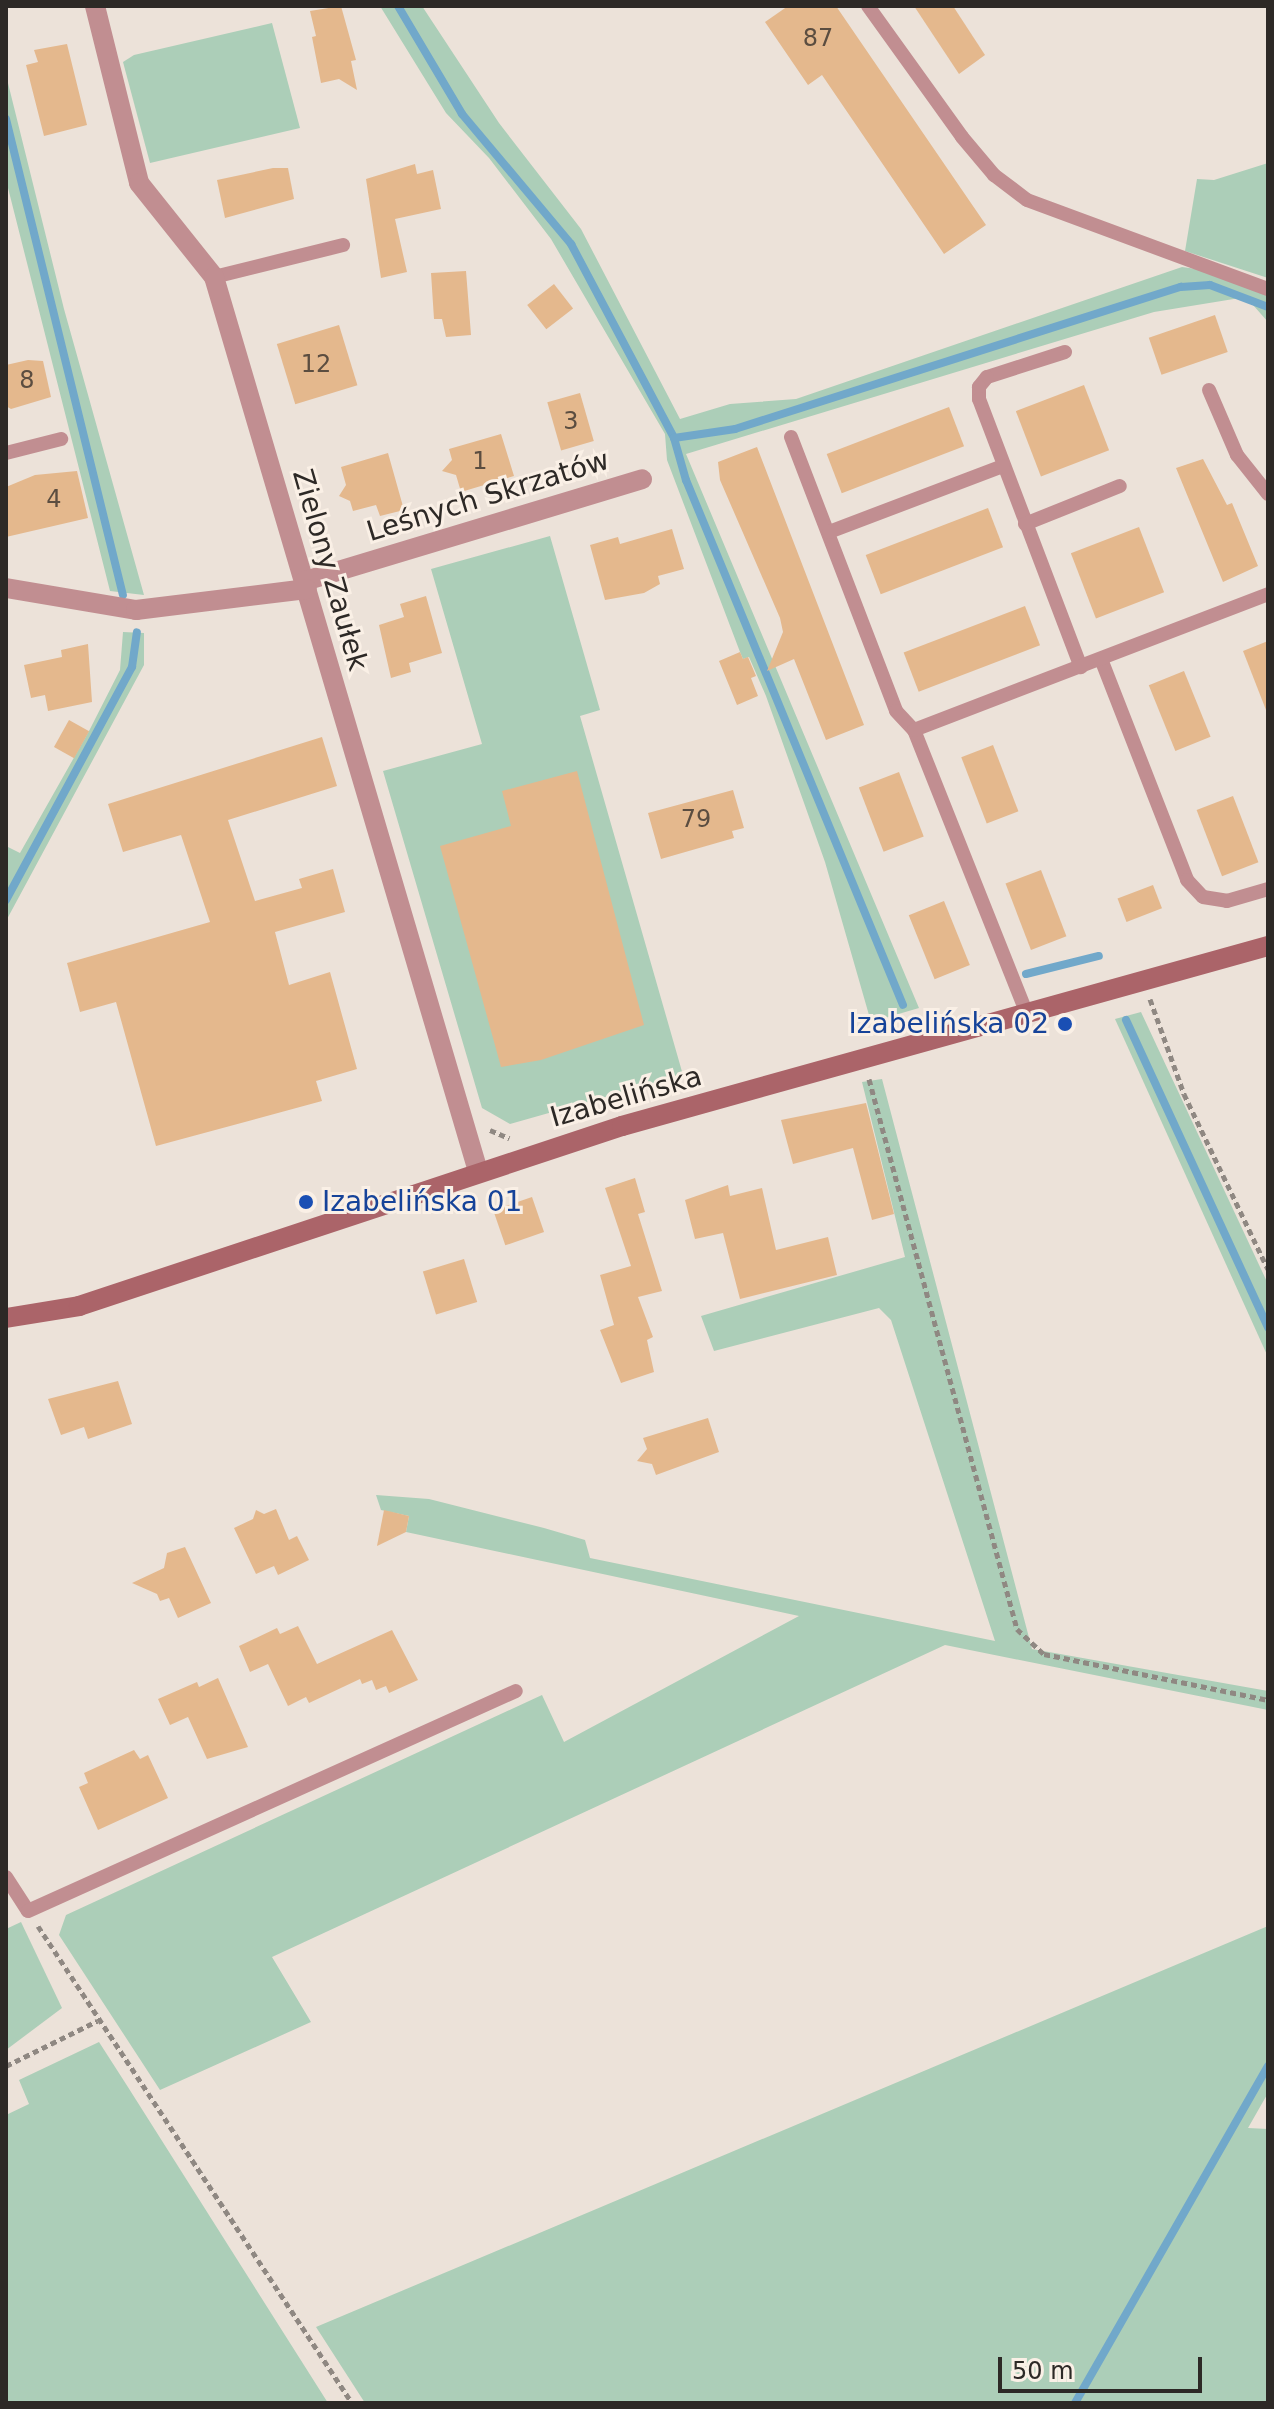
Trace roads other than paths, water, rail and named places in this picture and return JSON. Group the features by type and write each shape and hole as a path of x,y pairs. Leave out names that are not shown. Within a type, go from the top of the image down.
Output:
{"street":[{"name":"Zielony Zaułek","path":"95,6 139,183 214,277 478,1171"},
{"name":"Leśnych Skrzatów","path":"6,588 136,610 306,585 642,479"},
{"name":"Izabelińska","path":"6,1318 79,1306 478,1171 1026,1012 1268,946"}],"lane":[{"path":"868,6 962,137 994,175 1027,200 1268,289"},
{"path":"214,277 343,245"},
{"path":"1065,352 987,377 979,387 1003,466 1081,667"},
{"path":"1209,390 1237,455 1268,494"},
{"path":"791,437 896,711 914,730 1026,1012"},
{"path":"6,453 61,439"},
{"path":"829,532 1003,466"},
{"path":"1025,524 1120,486"},
{"path":"914,730 1268,594"},
{"path":"1101,659 1187,880 1203,897 1227,901 1268,889"},
{"path":"6,1877 28,1911 516,1691"}],"waterway":[{"path":"398,6 462,114 571,244 674,438 686,480 903,1005"},
{"path":"6,119 123,595"},
{"path":"674,438 735,429 1181,287 1210,285 1268,307"},
{"path":"6,900 132,667 137,632"},
{"path":"1026,974 1099,956"},
{"path":"1126,1020 1268,1328"},
{"path":"1075,2403 1268,2066"}],"place":[{"name":"Izabelińska 02","path":"1065,1024"},
{"name":"Izabelińska 01","path":"306,1202"}]}
